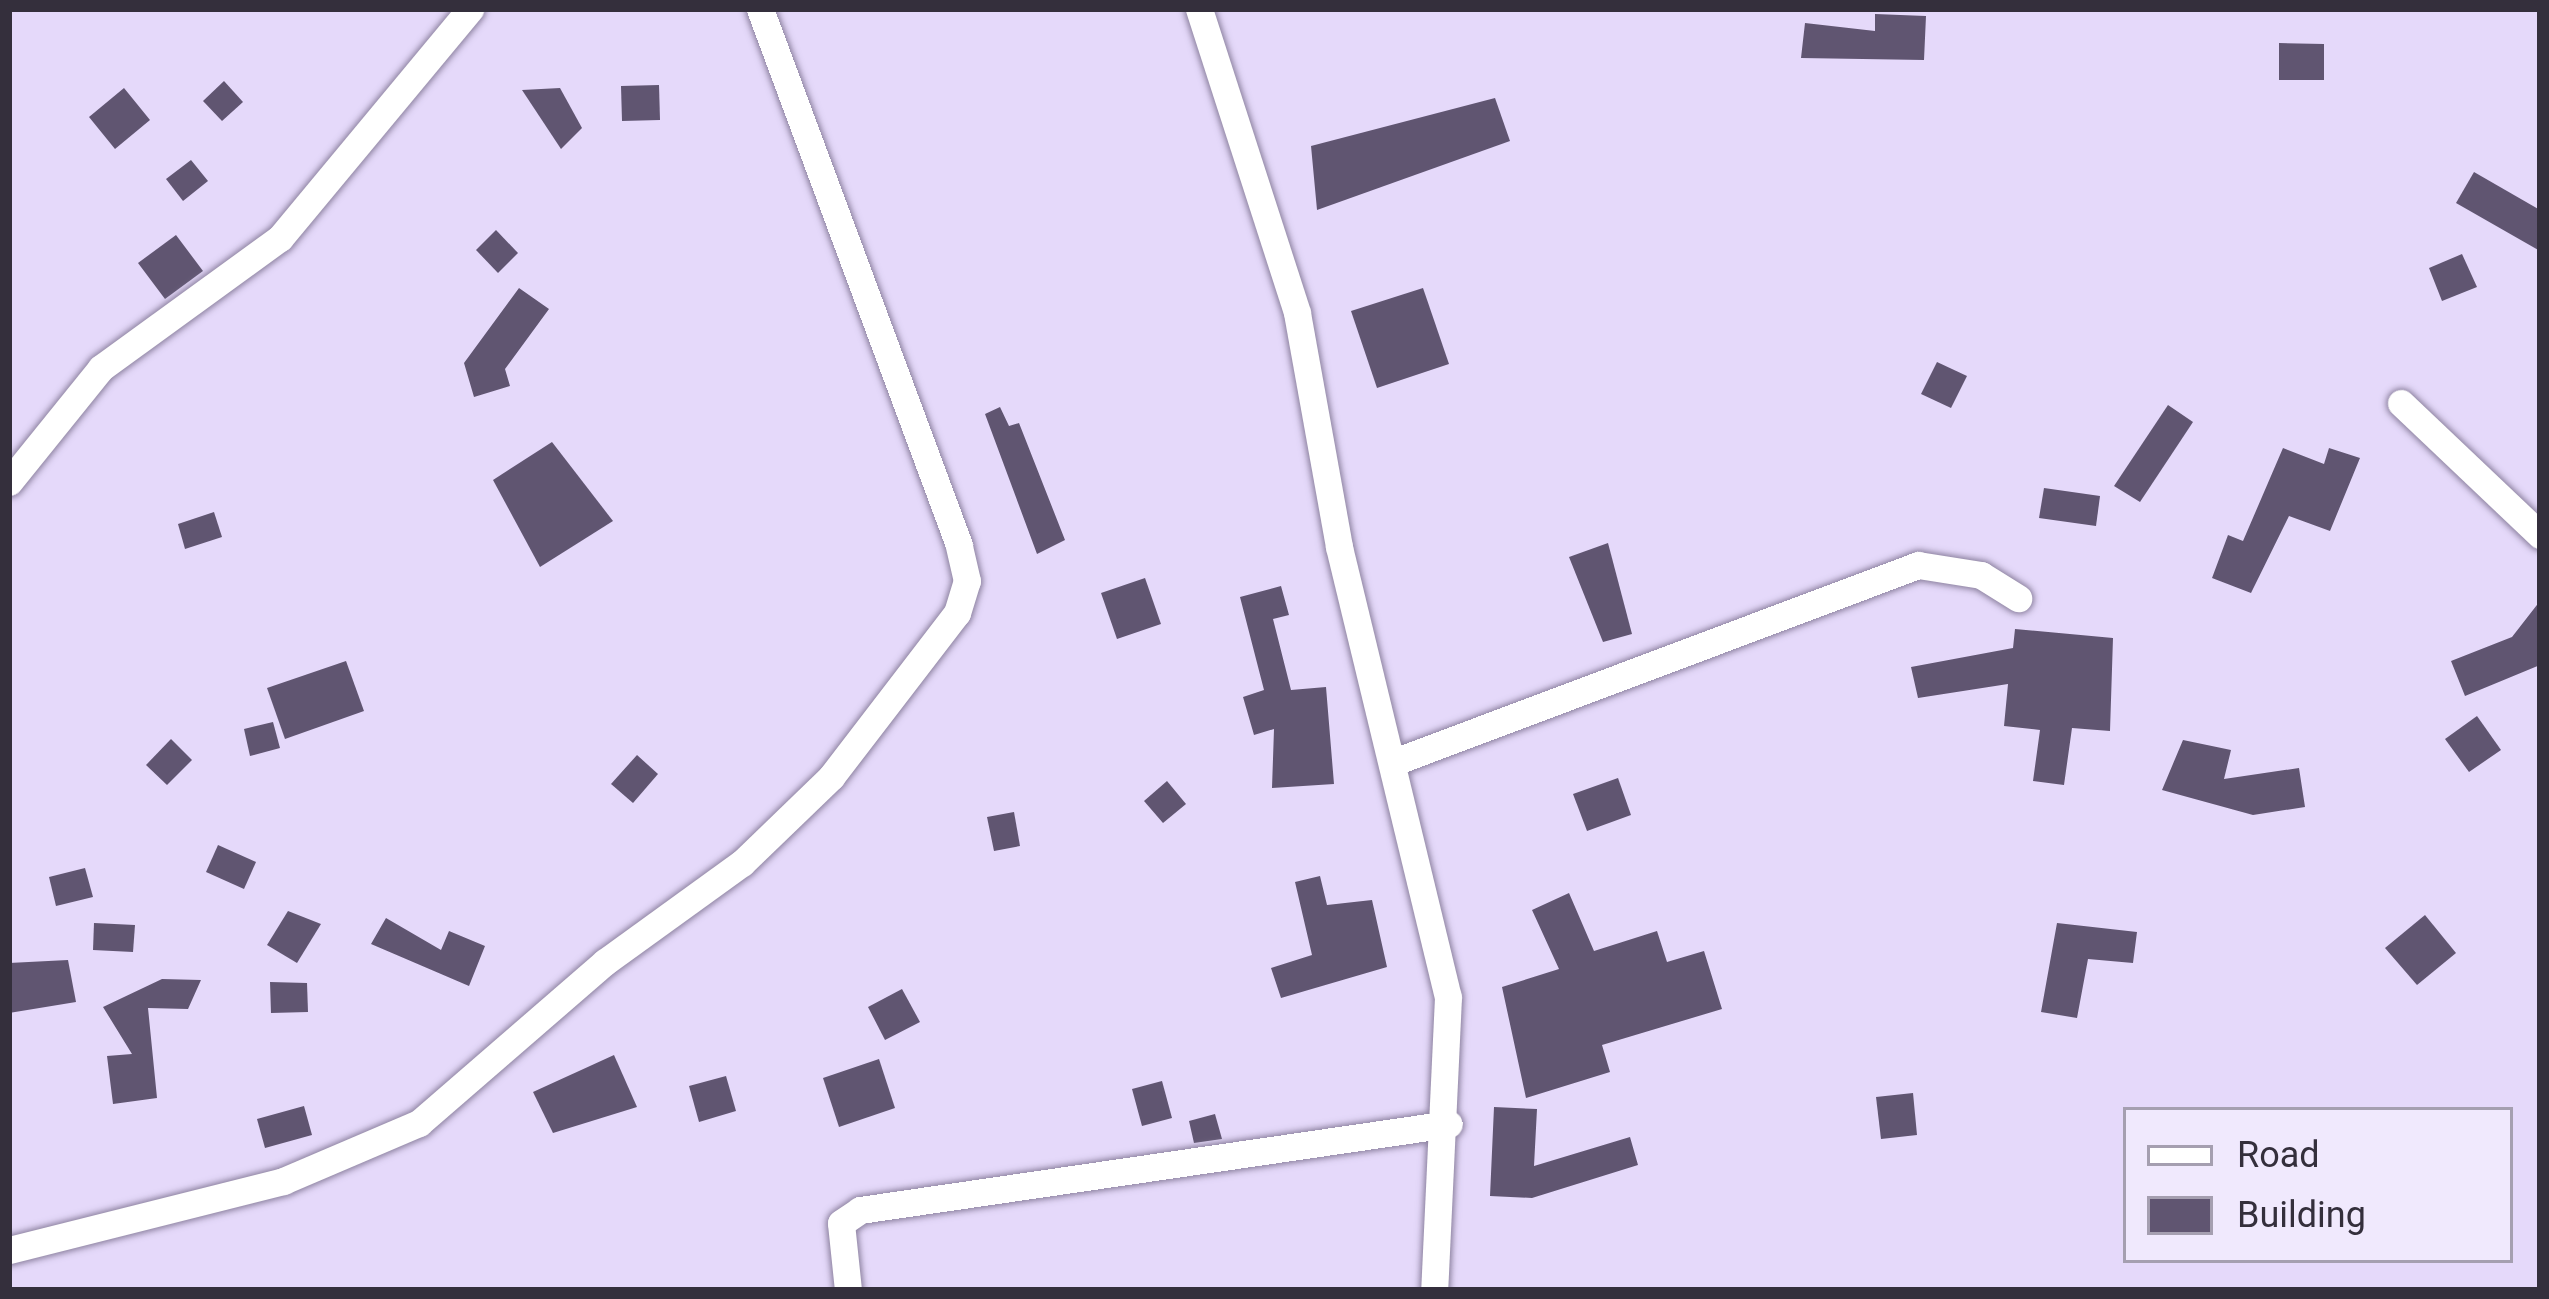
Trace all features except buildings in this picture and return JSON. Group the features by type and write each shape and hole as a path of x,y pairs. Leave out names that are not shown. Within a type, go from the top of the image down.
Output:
{"street":[{"path":"9,482 101,368 280,238 470,9"},
{"path":"9,1250 283,1181 419,1124 605,962 742,863 831,777 957,613 967,581 959,545 760,9"},
{"path":"1199,9 1297,313 1448,997 1449,1124 1434,1290"},
{"path":"2401,403 2540,535"},
{"path":"1394,762 1918,565 1981,575 2018,598"},
{"path":"848,1290 842,1223 860,1210 1449,1124"}]}
